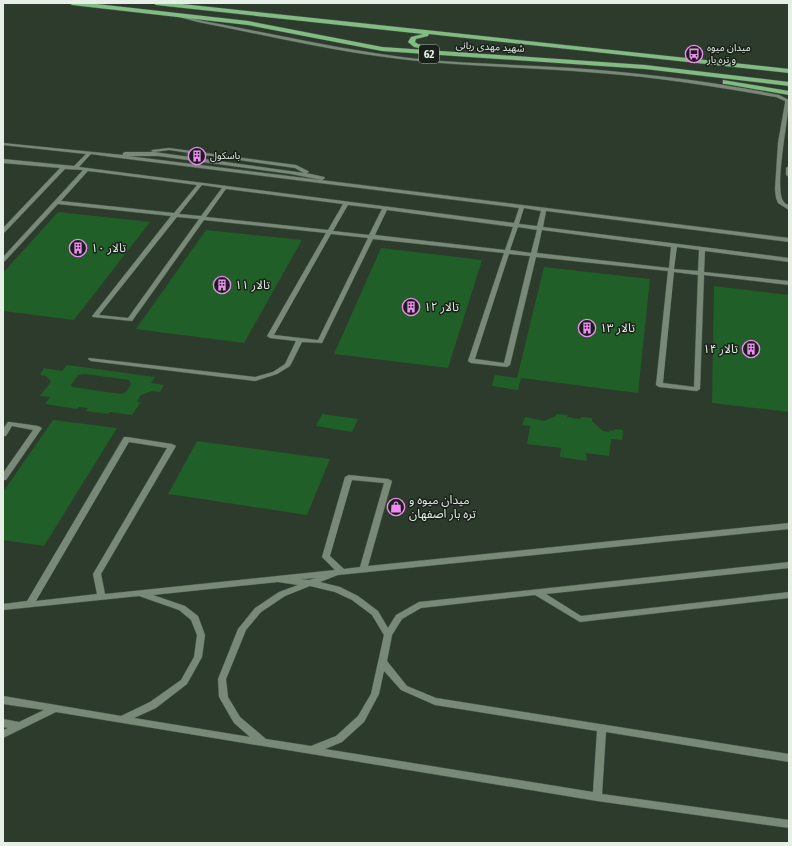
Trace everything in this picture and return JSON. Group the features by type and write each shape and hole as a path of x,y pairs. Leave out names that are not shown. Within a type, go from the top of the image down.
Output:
{"highway":[{"name":"شهید مهدی ربانی","path":"72,3 248,22 382,50 645,67 789,84"},
{"name":"شهید مهدی ربانی","path":"156,3 789,71"},
{"path":"196,3 250,13"},
{"path":"442,34 419,36 413,38 411,42 416,46 428,48 510,58"},
{"path":"645,67 789,93"}],"lane":[{"path":"174,14 198,21 361,52 401,58 469,64 628,74 677,79 777,96 787,100 788,106 783,128 778,169 778,195 780,202 789,208"},
{"path":"3,144 112,155 789,240"},
{"path":"75,168 90,153"},
{"path":"112,155 136,153 158,154 314,176 340,184"},
{"path":"3,161 87,169 539,229 789,260"},
{"path":"3,231 64,167"},
{"path":"789,168 789,174"},
{"path":"3,260 87,169"},
{"path":"200,184 95,316 130,320 225,187"},
{"path":"57,202 789,283"},
{"path":"346,203 270,336 320,342 384,208"},
{"path":"522,207 471,361 507,365 544,210"},
{"path":"674,245 659,385 698,389 702,249"},
{"path":"91,359 256,379 275,373 288,365 300,340"},
{"path":"3,434 10,424 38,428 3,478"},
{"path":"30,604 127,439 172,446 97,574 101,596"},
{"path":"341,571 326,557 349,477 388,481 364,568"},
{"path":"3,607 364,568 789,526"},
{"path":"312,750 339,739 361,718 375,694 388,635 399,616 419,605 789,565"},
{"path":"263,742 237,720 224,697 222,679 242,629 258,610 282,594 341,571"},
{"path":"263,579 308,583 337,589 355,598 375,613 388,635"},
{"path":"121,719 153,706 184,682 198,657 201,635 195,618 182,608 136,592"},
{"path":"535,592 580,619 789,595"},
{"path":"382,662 404,688 435,701 789,758"},
{"path":"3,700 597,797 789,824"},
{"path":"3,734 57,708"},
{"path":"3,723 20,726"},
{"path":"597,797 602,728"}],"building":[{"name":"باسكول","path":"186,153 206,156 204,158 197,158 184,155"},
{"name":"تالار ۱۰","path":"58,212 150,222 74,320 3,311 3,273"},
{"name":"تالار ۱۱","path":"206,230 302,240 244,343 136,329"},
{"name":"تالار ۱۲","path":"381,248 482,260 448,368 334,354"},
{"name":"تالار ۱۳","path":"544,267 650,279 638,393 521,378 518,390 492,386 495,375 517,378"},
{"name":"تالار ۱۴","path":"714,286 789,295 789,412 712,403"},
{"path":"67,365 155,377 151,383 164,385 160,392 152,391 141,395 137,402 141,402 132,415 110,412 108,414 86,411 88,408 79,407 77,409 45,404 50,397 40,396 51,382 46,376 40,375 44,368 62,371","holes":["85,374 129,380 131,384 126,392 121,394 72,387 71,385 78,375"]},
{"path":"322,414 358,419 352,432 316,426"},
{"path":"556,414 568,415 567,417 580,419 581,417 592,418 592,421 603,431 609,432 610,430 614,431 614,429 623,430 622,440 611,439 609,456 586,453 587,461 560,457 561,448 527,444 530,426 522,425 525,417 544,421 556,416"},
{"path":"53,420 117,428 44,546 3,540 3,492"},
{"path":"197,441 330,459 307,515 168,494"}],"place":[{"name":"میدان میوه و تره بار","path":"694,54"},
{"name":"باسكول","path":"197,156"},
{"name":"تالار ۱۰","path":"78,248"},
{"name":"تالار ۱۱","path":"222,285"},
{"name":"تالار ۱۲","path":"411,307"},
{"name":"تالار ۱۳","path":"587,328"},
{"name":"تالار ۱۴","path":"751,349"},
{"name":"میدان میوه و تره بار اصفهان","path":"396,507"}]}
